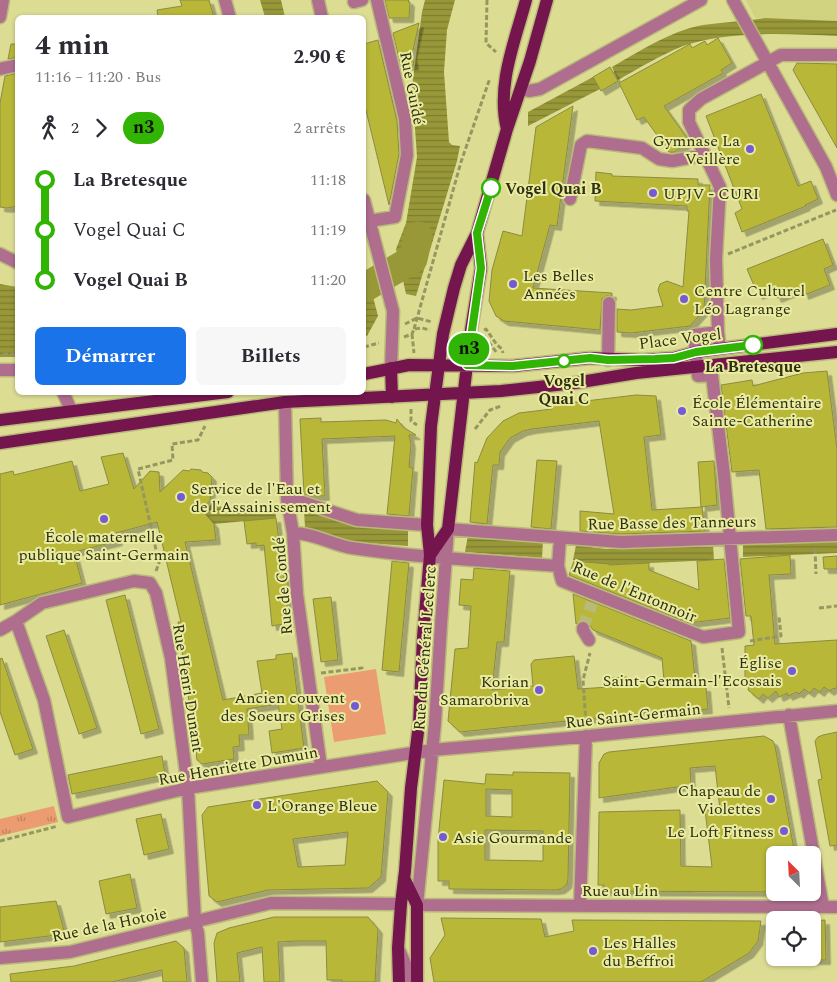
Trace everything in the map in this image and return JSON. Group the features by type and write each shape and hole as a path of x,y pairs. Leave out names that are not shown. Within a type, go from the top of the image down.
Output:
{"main road":[{"path":"507,129 503,112 504,88 526,0"},
{"path":"477,233 547,0"},
{"name":"Rue du Général Leclerc","path":"399,982 398,948 401,904 416,753 430,556 427,525 431,426 443,334 461,265 477,233"},
{"name":"Rue du Général Leclerc","path":"448,529 467,365 481,268 477,233"},
{"name":"Place Vogel","path":"366,374 409,366 513,366 590,358 608,360 674,358 696,352 837,334"},
{"name":"Place Vogel","path":"0,443 285,402 435,395 575,383 636,373 837,352"},
{"path":"391,368 392,397"},
{"path":"0,420 202,395"},
{"path":"427,525 448,529 430,556"},
{"name":"Rue du Général Leclerc","path":"404,878 417,904 417,982"},
{"path":"401,904 417,904"}],"street":[{"path":"0,17 3,0"},
{"path":"225,0 229,15"},
{"path":"318,0 321,15"},
{"name":"Rue Guidé","path":"366,221 395,217 407,155 405,119 377,0"},
{"path":"521,89 529,91 540,89 701,0"},
{"path":"733,0 766,63 826,167 837,194"},
{"path":"720,349 716,259 720,187 689,122 689,110 701,99 781,55 837,55"},
{"path":"0,69 15,66"},
{"path":"570,199 581,145 587,141 642,148 658,159 672,161 705,155"},
{"path":"366,221 376,245 393,312 391,368"},
{"path":"0,254 15,262"},
{"path":"608,360 609,304"},
{"path":"718,332 694,335 698,376 712,374 724,475 728,539"},
{"path":"0,370 15,370"},
{"path":"64,395 71,410"},
{"name":"Rue de Condé","path":"285,402 287,496 293,533 297,594 321,767"},
{"path":"287,496 357,520 427,525"},
{"name":"Rue Basse des Tanneurs","path":"448,529 621,542 837,535"},
{"name":"Rue du Général Leclerc","path":"417,904 432,750 448,529"},
{"path":"293,533 304,533 350,548 446,559 558,566 560,538"},
{"name":"Rue de l'Entonnoir","path":"558,566 562,582 594,599 703,637 721,635 739,632 728,539"},
{"path":"0,630 42,603 134,581 150,582"},
{"name":"Rue Henri Dunant","path":"150,582 156,593 171,658 188,788 195,922 198,933 202,982"},
{"path":"16,621 44,700 68,817"},
{"path":"583,628 589,640"},
{"name":"Rue Saint-Germain","path":"416,753 837,711"},
{"path":"789,715 824,907"},
{"path":"580,906 586,736"},
{"name":"Rue Henriette Dumuin","path":"68,817 188,788 416,753"},
{"name":"Rue de la Hotoie","path":"0,958 70,952 271,903 401,904"},
{"name":"Rue au Lin","path":"417,904 837,908"},
{"path":"398,948 406,968 408,982"}],"path":[{"path":"487,0 486,43 498,54 500,45"},
{"path":"412,334 461,162 492,72"},
{"path":"716,259 837,209"},
{"path":"404,324 417,318"},
{"path":"414,329 422,328 443,334"},
{"path":"486,329 502,349"},
{"path":"471,335 482,334 497,352 498,366"},
{"path":"0,354 15,354"},
{"path":"475,429 490,410 503,405"},
{"path":"150,582 159,564 138,469 173,460 172,444 198,440"},
{"path":"814,536 816,574"},
{"path":"819,608 837,606"},
{"path":"749,641 781,636 779,617"},
{"path":"721,635 731,721"},
{"path":"586,736 583,680 590,654"},
{"path":"308,676 362,668 363,671"},
{"path":"0,841 57,826 68,817"}],"shaded area":[{"path":"260,0 281,0 285,15 264,15"},
{"path":"425,0 455,0 447,30 444,72 449,142 452,145 460,146 416,296 406,294 396,249 406,223 417,157 412,86"},
{"path":"746,0 837,0 837,21 755,18"},
{"path":"765,18 837,21 837,36 759,34 720,37 683,46 618,80 612,67 656,42 691,28"},
{"path":"593,77 600,89 528,126 528,112"},
{"path":"366,270 378,316 366,336"},
{"path":"0,284 15,287 15,357 0,357"},
{"path":"215,501 219,501 220,506 223,508 275,504 276,518 214,524 203,512"},
{"path":"304,510 357,526 408,530 408,546 354,542 305,527"},
{"path":"468,535 543,541 542,558 465,552"},
{"path":"837,539 837,553 743,557 743,543"},
{"path":"576,545 606,549 713,545 714,560 609,565 573,560"}],"green space":[{"path":"376,669 386,734 334,742 324,677"},
{"path":"54,806 58,822 0,836 0,819"}],"building":[{"path":"180,0 209,0 213,15 158,15 157,10 182,6"},
{"path":"385,0 409,0 409,18 389,18"},
{"path":"419,23 412,55 414,65 401,67 393,33"},
{"path":"718,38 732,63 721,70 723,73 664,106 687,138 687,143 674,152 669,152 644,117 637,120 619,83 690,44 692,48 705,41 707,45"},
{"path":"378,40 397,121 399,154 389,205 366,110 366,43"},
{"path":"11,44 15,44 15,58 8,59"},
{"path":"797,63 837,64 837,148 793,70"},
{"path":"610,67 618,81 601,91 593,77"},
{"path":"15,74 15,207 7,208 0,207 0,103 5,76"},
{"name":"Gymnase La Veillère","path":"761,94 798,186 811,181 818,199 806,206 742,232 735,213 742,209 706,116"},
{"path":"573,106 557,226 550,225 533,288 612,293 612,296 606,296 602,299 600,330 504,321 496,316 489,301 492,270 503,231 522,236 536,127"},
{"path":"596,172 612,174 612,176 698,179 698,185 710,185 704,310 690,326 631,333 617,332 617,309 631,310 663,306 658,290 660,284 667,281 683,287 689,211 687,211 687,206 595,201"},
{"path":"823,239 833,265 824,269 830,285 804,295 802,288 777,298 773,289 758,295 747,269"},
{"path":"827,371 837,449 837,527 766,529 759,470 732,472 721,385 752,380 753,386 803,373"},
{"path":"636,395 656,396 661,435 644,437 652,510 702,507 705,531 621,534 580,531 580,511 614,514 599,421 532,429 523,431 510,438 500,452 499,465 493,465 487,524 470,522 475,462 477,463 487,438 503,421 519,413 552,409 552,405"},
{"path":"321,418 321,422 386,420 396,423 397,419 403,427 416,435 409,435 411,444 409,467 413,468 409,516 387,514 395,436 322,439 325,496 304,494 300,419"},
{"path":"123,453 134,489 150,471 159,472 160,492 183,470 201,470 212,477 210,501 201,509 214,524 216,540 185,542 223,700 262,693 257,661 276,659 276,655 292,653 304,748 272,753 269,731 282,729 278,704 247,709 249,735 239,735 240,746 233,747 234,759 202,764 197,760 178,622 181,622 157,522 116,533 118,541 74,552 82,583 0,605 0,474 13,471 14,475 72,461 80,491 109,484 101,457"},
{"path":"537,460 557,461 551,529 531,527"},
{"path":"714,461 717,505 701,507 698,462"},
{"path":"276,518 284,578 288,582 289,593 286,595 289,623 272,626 264,545 256,546 256,543 247,544 244,521"},
{"path":"790,555 791,574 769,575 775,644 837,640 837,688 830,691 824,687 820,692 814,688 810,693 804,689 799,694 797,692 788,696 787,693 779,697 776,691 768,698 763,694 759,699 748,690 749,685 747,685 745,676 745,646 754,645 751,616 746,616 740,559"},
{"path":"837,556 837,569 824,569 823,557"},
{"path":"724,559 730,618 689,623 569,575 574,561 609,565 649,563 649,570 699,590 697,561"},
{"path":"392,561 409,563 399,672 382,670"},
{"path":"474,568 510,571 504,642 497,642 492,690 533,686 531,664 534,660 574,656 578,689 609,687 608,678 627,677 628,685 664,681 662,658 593,630 587,621 583,620 576,624 573,594 691,641 696,687 706,687 708,709 675,712 674,710 460,732 448,721 455,649 468,648 471,606 459,605 461,579 473,580"},
{"path":"125,595 159,729 141,734 106,600"},
{"path":"331,597 338,660 321,662 313,599"},
{"path":"64,630 97,728 79,734 46,636"},
{"path":"2,658 33,749 15,755 0,712 0,659"},
{"path":"837,732 837,845 830,846 818,780 822,779 815,741 818,737"},
{"path":"764,736 773,741 793,846 766,846 766,892 604,891 604,885 598,885 599,812 680,810 681,866 712,867 705,810 720,810 715,766 690,768 691,785 599,798 599,763 604,754"},
{"path":"162,756 165,775 72,794 68,775"},
{"path":"513,772 570,773 567,884 561,889 555,890 449,889 449,881 438,881 438,840 444,780 485,784 486,774 513,775","holes":["486,789 512,790 512,817 486,816","485,830 543,831 543,861 485,860"]},
{"path":"377,781 388,792 381,877 368,888 268,890 217,902 209,896 202,815 208,807","holes":["348,832 345,865 298,867 293,839"]},
{"path":"161,814 169,849 144,855 136,819"},
{"path":"130,874 137,908 106,914 99,881"},
{"path":"56,901 65,934 0,942 0,907"},
{"path":"274,917 368,917 378,929 375,982 327,980 326,941 297,941 278,942 280,982 264,982 262,947 237,953 240,982 217,982 214,943 217,933 229,928"},
{"name":"Les Halles du Beffroi","path":"441,918 541,919 545,937 574,931 572,920 761,921 758,941 749,953 701,982 434,982 430,958 445,935"},
{"path":"821,920 825,920 826,960 821,960"},
{"path":"176,941 184,948 187,982 163,982 162,970 112,982 11,982 10,974 74,966"}],"waterway":[{"path":"366,287 413,259 418,236"}],"tunnel":[{"path":"583,628 592,603"}],"bus line":[{"name":"n3","path":"491,188 477,233 481,268 467,365 513,366 590,358 642,360 674,358 696,352 753,345"}],"place":[{"name":"Gymnase La Veillère","path":"750,149"},
{"name":"Vogel Quai B","path":"491,188"},
{"name":"UPJV - CURI","path":"653,193"},
{"name":"Les Belles Années","path":"513,284"},
{"name":"Centre Culturel Léo Lagrange","path":"684,299"},
{"name":"La Bretesque","path":"753,345"},
{"name":"Vogel Quai C","path":"564,361"},
{"name":"École Élémentaire Sainte-Catherine","path":"682,411"},
{"name":"Service de l'Eau et de l'Assainissement","path":"181,497"},
{"name":"École maternelle publique Saint-Germain","path":"104,519"},
{"name":"Église Saint-Germain-l'Ecossais","path":"792,671"},
{"name":"Korian Samarobriva","path":"539,690"},
{"name":"Ancien couvent des Soeurs Grises","path":"355,706"},
{"name":"Chapeau de Violettes","path":"771,799"},
{"name":"L'Orange Bleue","path":"257,805"},
{"name":"Le Loft Fitness","path":"784,831"},
{"name":"Asie Gourmande","path":"443,837"},
{"name":"Les Halles du Beffroi","path":"593,951"}]}
